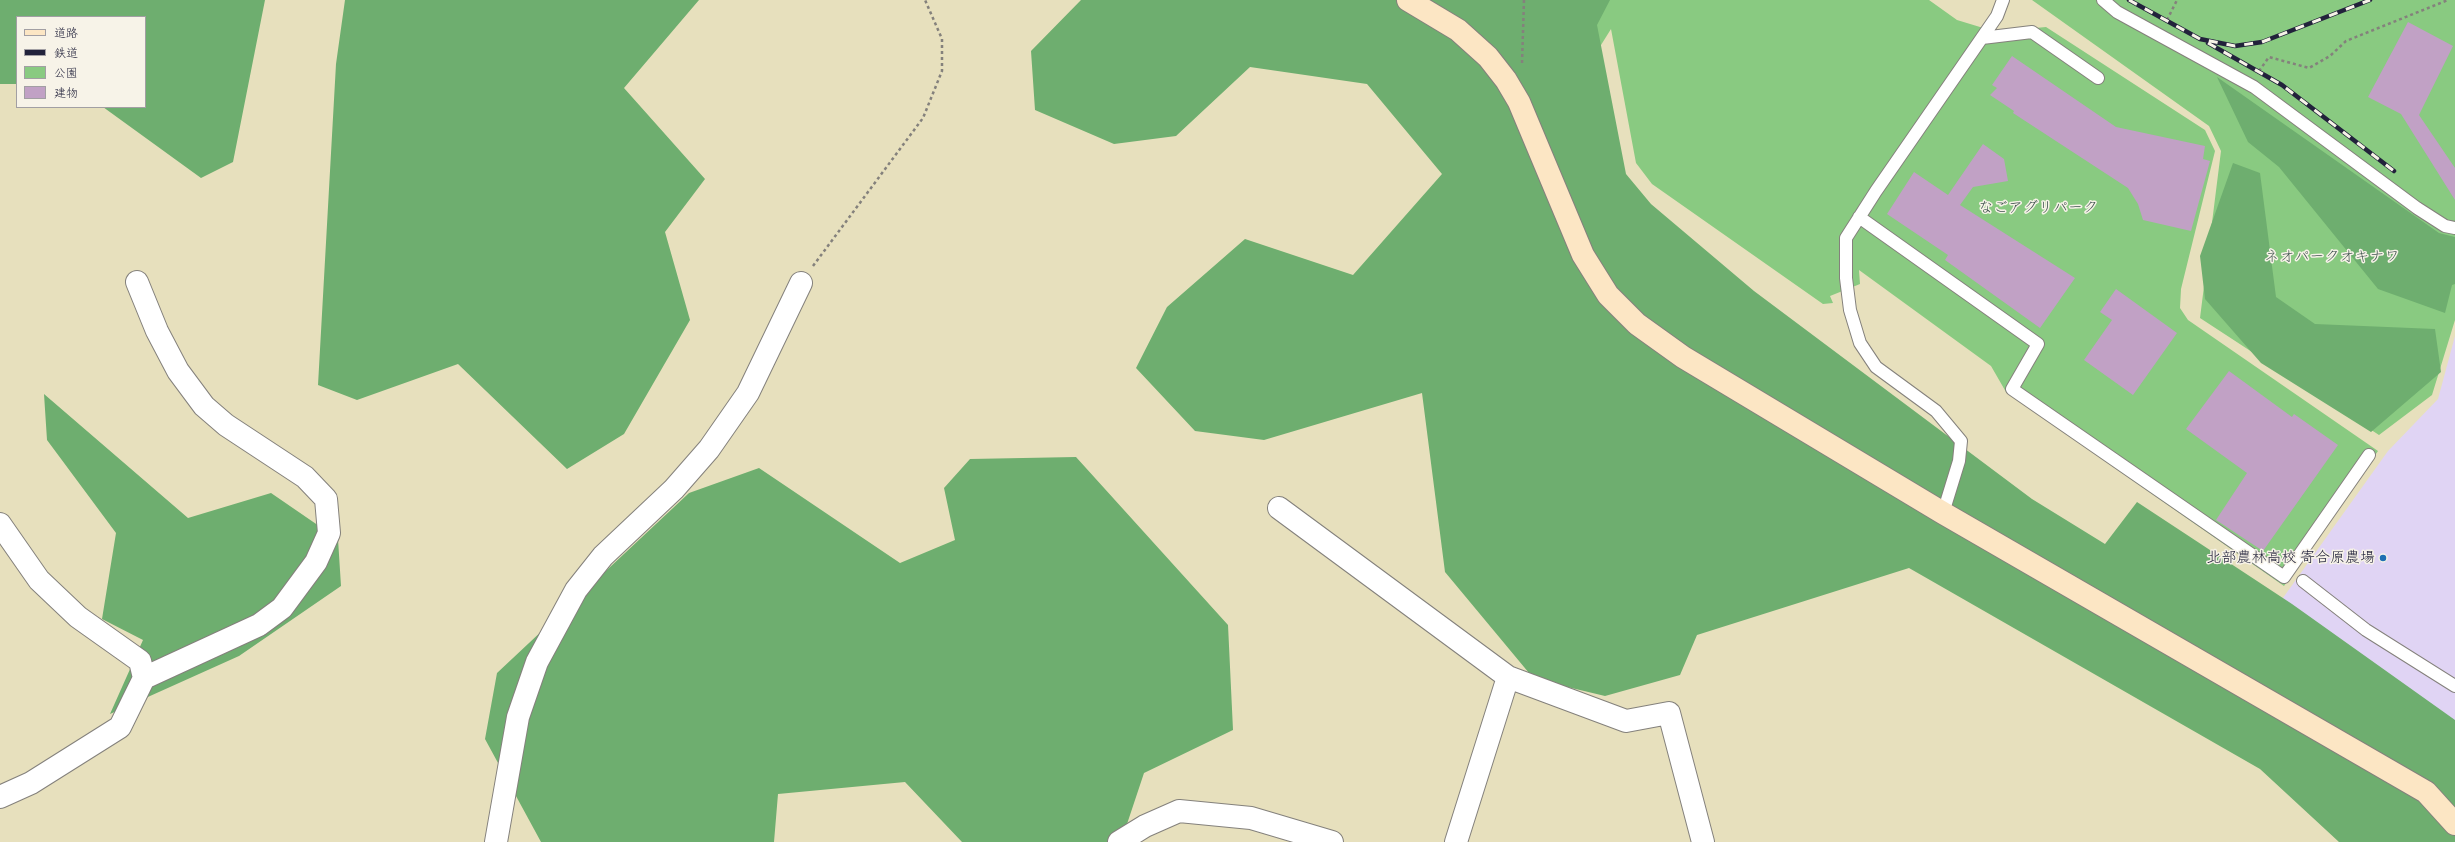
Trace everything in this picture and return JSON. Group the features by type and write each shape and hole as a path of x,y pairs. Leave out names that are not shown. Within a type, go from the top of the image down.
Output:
{"street":[{"path":"1408,0 1458,30 1488,57 1506,80 1519,102 1583,255 1608,295 1637,324 1683,357 1942,513 2426,792 2455,824"},
{"path":"137,282 157,331 178,371 204,406 226,425 305,477 326,499 329,533 316,562 282,608 259,625 144,678"},
{"path":"496,842 518,717 537,662 576,590 603,556 674,489 709,449 748,393 801,283"},
{"path":"1279,508 1508,677 1626,721 1669,713 1703,842"},
{"path":"0,524 39,580 78,617 140,661 144,678 120,728 30,783 0,797"},
{"path":"1456,842 1508,677"},
{"path":"1119,842 1145,826 1180,811 1251,818 1332,842"}],"lane":[{"path":"1942,513 1959,461 1961,441 1936,411 1876,367 1860,343 1850,310 1846,278 1846,238 1997,16 2003,0"},
{"path":"2103,0 2117,12 2254,87 2417,208 2445,226 2455,228"},
{"path":"1982,38 2032,32 2098,78"},
{"path":"1859,218 2038,344 2012,389 2284,577 2368,456"},
{"path":"2303,581 2366,630 2455,686"}],"path":[{"path":"801,283 923,118 942,71 942,38 925,0"},
{"path":"1519,102 1524,0"},
{"path":"2160,36 2177,0"},
{"path":"2254,87 2259,71 2269,57 2309,68 2330,56 2346,41 2448,0"}],"shaded area":[{"name":"北部農林高校 寄合原農場","path":"2455,336 2455,782 2235,665 2388,451 2438,399"}],"green space":[{"path":"0,0 265,0 233,162 201,178 104,108 146,108 146,16 16,16 16,84 0,84"},
{"path":"345,0 699,0 624,88 705,179 665,232 690,320 624,434 567,469 458,364 357,400 318,385 336,64"},
{"path":"1081,0 1610,0 1597,25 1626,174 1651,204 1754,291 2032,499 2105,544 2137,502 2292,604 2455,720 2455,842 2339,842 2260,769 1909,568 1697,635 1680,675 1605,696 1534,679 1445,572 1422,393 1264,440 1195,431 1136,368 1167,307 1245,239 1353,275 1442,174 1367,84 1250,67 1176,136 1114,144 1035,110 1031,51"},
{"name":"なごアグリパーク","path":"1442,0 1929,0 1957,20 1980,27 2004,31 2046,27 2205,130 2215,151 2181,289 2180,308 2188,320 2378,451 2284,586 2006,392 1991,366 1859,270 1860,284 1830,296 1833,303 1823,304 1652,184 1636,163 1611,29 1596,53"},
{"name":"ネオパークオキナワ","path":"2032,0 2455,0 2455,320 2432,395 2379,435 2200,318 2221,151 2209,126"},
{"path":"2217,77 2439,233 2455,237 2455,284 2452,285 2445,313 2378,289 2279,167 2248,142"},
{"path":"2233,163 2260,173 2276,297 2315,324 2435,329 2441,372 2371,432 2261,363 2205,299 2200,256"},
{"path":"44,394 188,518 271,493 338,539 341,586 239,656 110,714 143,640 102,619 116,533 47,440"},
{"path":"1076,457 1228,625 1233,730 1144,773 1121,842 962,842 905,782 778,794 774,842 541,842 485,739 497,673 689,493 759,468 900,563 955,540 944,488 970,459"}],"building":[{"path":"2408,22 2453,46 2419,115 2455,168 2455,200 2401,114 2368,97"},
{"path":"2012,56 2116,127 2205,146 2203,159 2210,161 2191,231 2143,220 2138,204 2128,188 2013,113 2014,111 1990,95 1997,88 1992,85"},
{"path":"1983,144 2004,159 2008,181 1973,187 1960,205 2075,278 2040,328 1945,260 1948,255 1887,214 1914,172 1948,195"},
{"path":"2116,289 2177,333 2133,395 2084,360 2112,320 2100,312"},
{"path":"2229,371 2292,417 2294,414 2338,445 2263,551 2216,520 2247,473 2186,429"}],"railway":[{"path":"2129,0 2200,39 2235,46 2262,42 2370,0"},
{"path":"2208,43 2282,85 2394,171"}],"place":[{"name":"北部農林高校 寄合原農場","path":"2383,558"}]}
